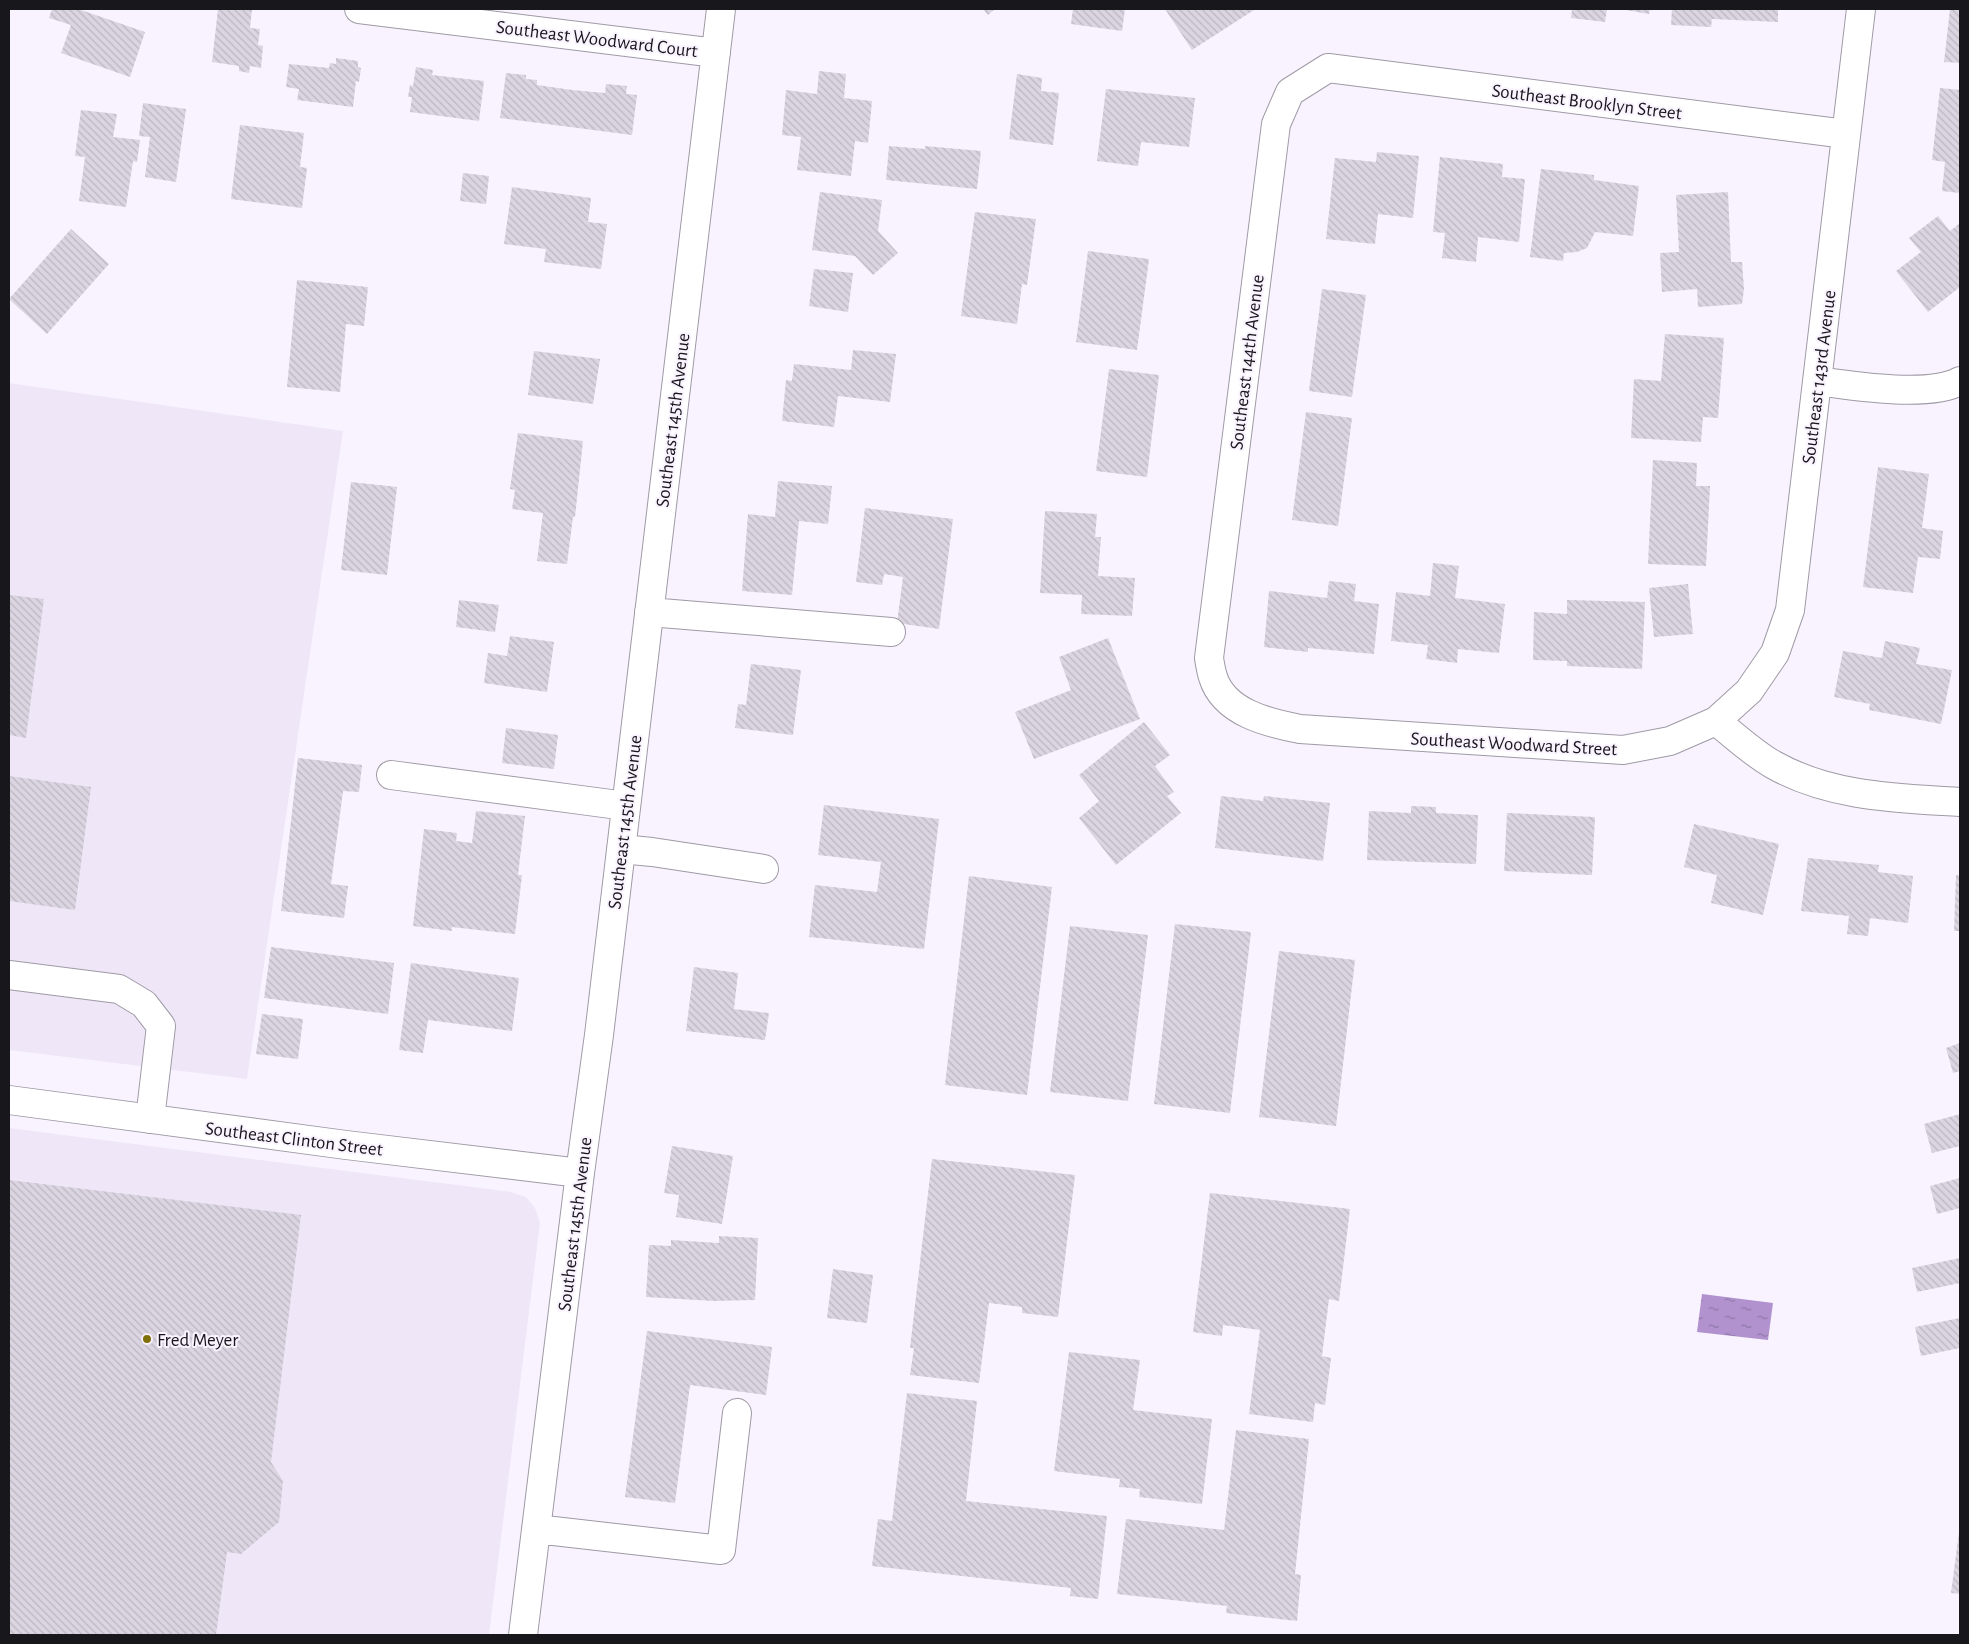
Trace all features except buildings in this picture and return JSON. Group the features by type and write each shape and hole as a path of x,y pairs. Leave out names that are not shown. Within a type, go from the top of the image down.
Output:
{"street":[{"name":"Southeast Woodward Court","path":"360,9 716,52"},
{"name":"Southeast 145th Avenue","path":"523,1635 580,1172 599,1035 721,9"},
{"name":"Southeast 143rd Avenue","path":"1716,722 1749,691 1775,653 1790,610 1862,9"},
{"name":"Southeast Brooklyn Street","path":"1328,68 1846,134"},
{"name":"Southeast 144th Avenue","path":"1213,678 1209,658 1276,124 1290,92 1328,68"},
{"path":"1817,381 1874,389 1952,385 1960,381"},
{"path":"649,612 892,632"},
{"name":"Southeast Woodward Street","path":"1213,678 1221,694 1240,709 1266,722 1300,729 1623,750 1670,742 1716,722"},
{"path":"1716,722 1774,765 1809,780 1842,790 1885,798 1960,802"},
{"path":"391,776 626,806"},
{"path":"621,849 764,869"},
{"path":"9,975 119,989 144,1004 161,1026 150,1119"},
{"name":"Southeast Clinton Street","path":"9,1100 346,1145 580,1172"},
{"path":"536,1529 721,1550 737,1413"}],"shaded area":[{"path":"9,383 343,431 247,1079 9,1050"},
{"path":"9,1128 511,1192 526,1197 535,1208 540,1223 489,1635 9,1635"}],"water":[{"path":"1702,1294 1773,1303 1768,1340 1697,1332"}],"place":[{"name":"Fred Meyer","path":"147,1339"}]}
